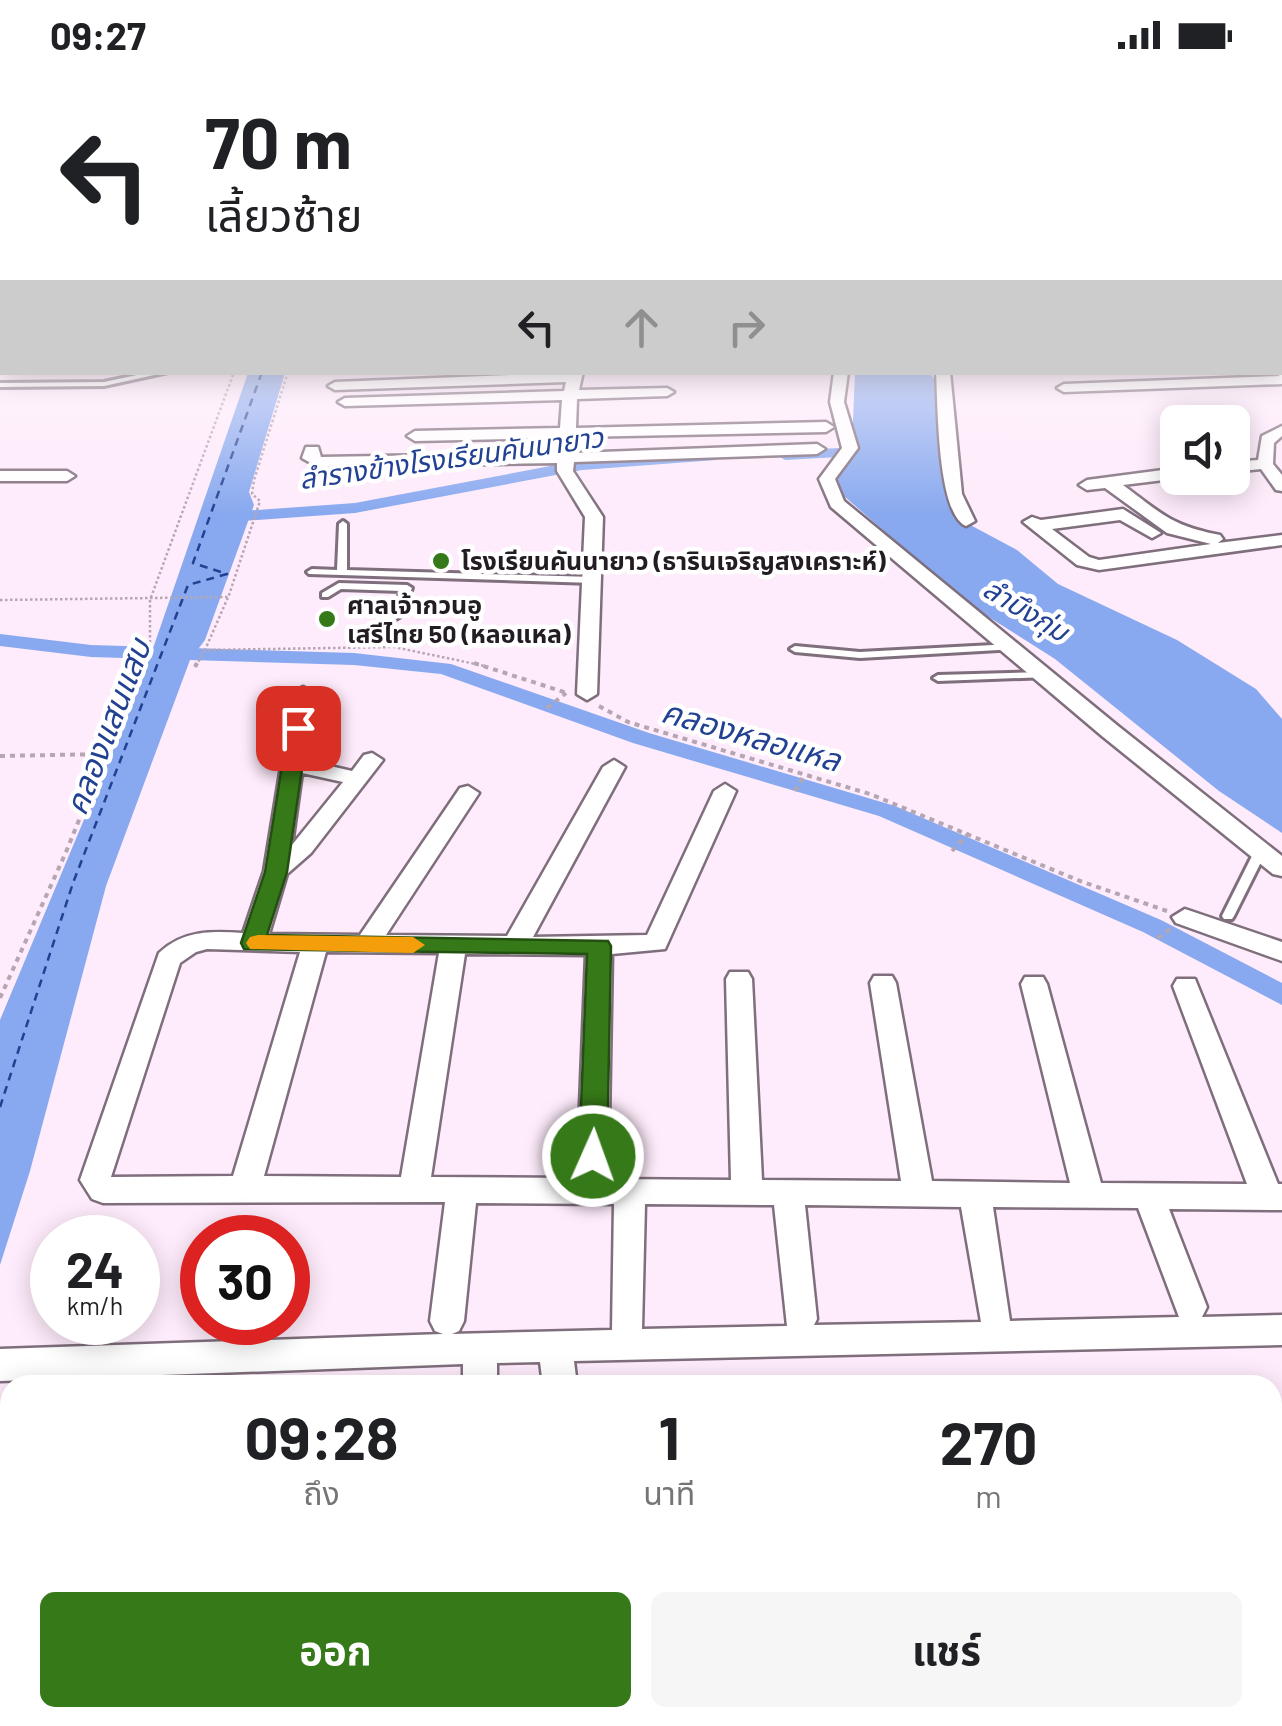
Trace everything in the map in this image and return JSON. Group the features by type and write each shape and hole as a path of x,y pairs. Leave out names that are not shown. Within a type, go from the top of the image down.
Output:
{"street":[{"path":"335,386 555,375"},
{"path":"575,375 566,464 594,517 584,697"},
{"path":"841,375 837,402 848,453 827,479 837,503 1282,868"},
{"path":"944,375 954,494 966,520"},
{"path":"1064,388 1282,380"},
{"path":"386,414 667,392"},
{"path":"345,402 570,402"},
{"path":"414,436 826,427"},
{"path":"1282,431 1266,436 1263,442 1264,464 1282,486"},
{"path":"312,450 310,458 318,462 566,464 817,449"},
{"path":"1250,465 1264,464"},
{"path":"1087,485 1160,475"},
{"path":"0,476 67,476"},
{"path":"1108,482 1182,536 1197,542 1282,528"},
{"path":"1180,554 1128,515 1034,524 1092,564 1180,554 1282,540"},
{"path":"253,943 276,872 303,693"},
{"path":"276,872 304,848 364,769 292,764"},
{"path":"514,946 614,767"},
{"path":"725,791 660,940 600,946 194,940 178,947 168,958 95,1180 103,1190 1274,1197 1186,986"},
{"path":"368,944 468,793"},
{"path":"1185,917 1282,952"},
{"path":"246,1188 315,944"},
{"path":"414,1189 453,945"},
{"path":"592,1191 600,946"},
{"path":"739,979 746,1192"},
{"path":"883,983 919,1194"},
{"path":"1034,984 1089,1196"},
{"path":"447,1322 462,1190"},
{"path":"628,1326 630,1191"},
{"path":"788,1193 800,1319"},
{"path":"975,1194 996,1317"},
{"path":"1149,1196 1190,1307"},
{"path":"0,1365 480,1348 1282,1330"},
{"path":"555,1346 559,1375"},
{"path":"480,1348 480,1375"}],"lane":[{"path":"0,385 104,384 150,375"},
{"path":"342,572 343,524"},
{"path":"312,572 342,572 411,582"},
{"path":"325,595 339,586 593,580"},
{"path":"396,616 411,582"},
{"path":"794,649 860,655 1014,646"},
{"path":"938,678 1044,676"},
{"path":"1228,916 1261,850"}],"path":[{"path":"0,998 66,852 150,645 150,600 233,375"},
{"path":"195,667 228,597 260,501 252,494 254,480 287,375"},
{"path":"227,574 236,574"},
{"path":"0,600 228,597"},
{"path":"205,650 394,647 483,665 584,697 628,722 745,760 870,794 1080,881 1185,917"},
{"path":"547,708 566,693"},
{"path":"0,756 105,754"},
{"path":"795,791 806,774"},
{"path":"952,851 967,835"}],"water":[{"path":"247,375 284,375 249,492 254,505 205,640 190,660 106,886 30,1171 0,1265 0,1020 140,686"},
{"name":"ลำบึงกุ่ม","path":"855,375 931,375 939,387 961,520 1017,550 1058,584 1177,640 1256,689 1282,719 1282,833 1219,791 1055,659 965,602 828,482 852,443"}],"waterway":[{"name":"ลำรางข้างโรงเรียนคันนายาว","path":"785,455 870,452"},
{"name":"ลำรางข้างโรงเรียนคันนายาว","path":"215,518 355,508 582,465 710,457"},
{"name":"คลองหลอแหล","path":"0,640 91,651 354,659 444,668 641,738 887,811 1152,926 1234,966 1282,995"}],"ferry route":[{"path":"0,1107 73,883 188,585 227,574 193,563 261,375"}],"slow traffic":[{"path":"258,943 413,945"}],"place":[{"name":"โรงเรียนคันนายาว (ธารินเจริญสงเคราะห์)","path":"441,561"},
{"name":"ศาลเจ้ากวนอู เสรีไทย 50 (หลอแหล)","path":"327,619"}],"route":[{"path":"298,728 276,872 253,943 600,946 593,1156"}],"water label":[{"name":"คลองแสนแสบ","path":"108,727"}]}
